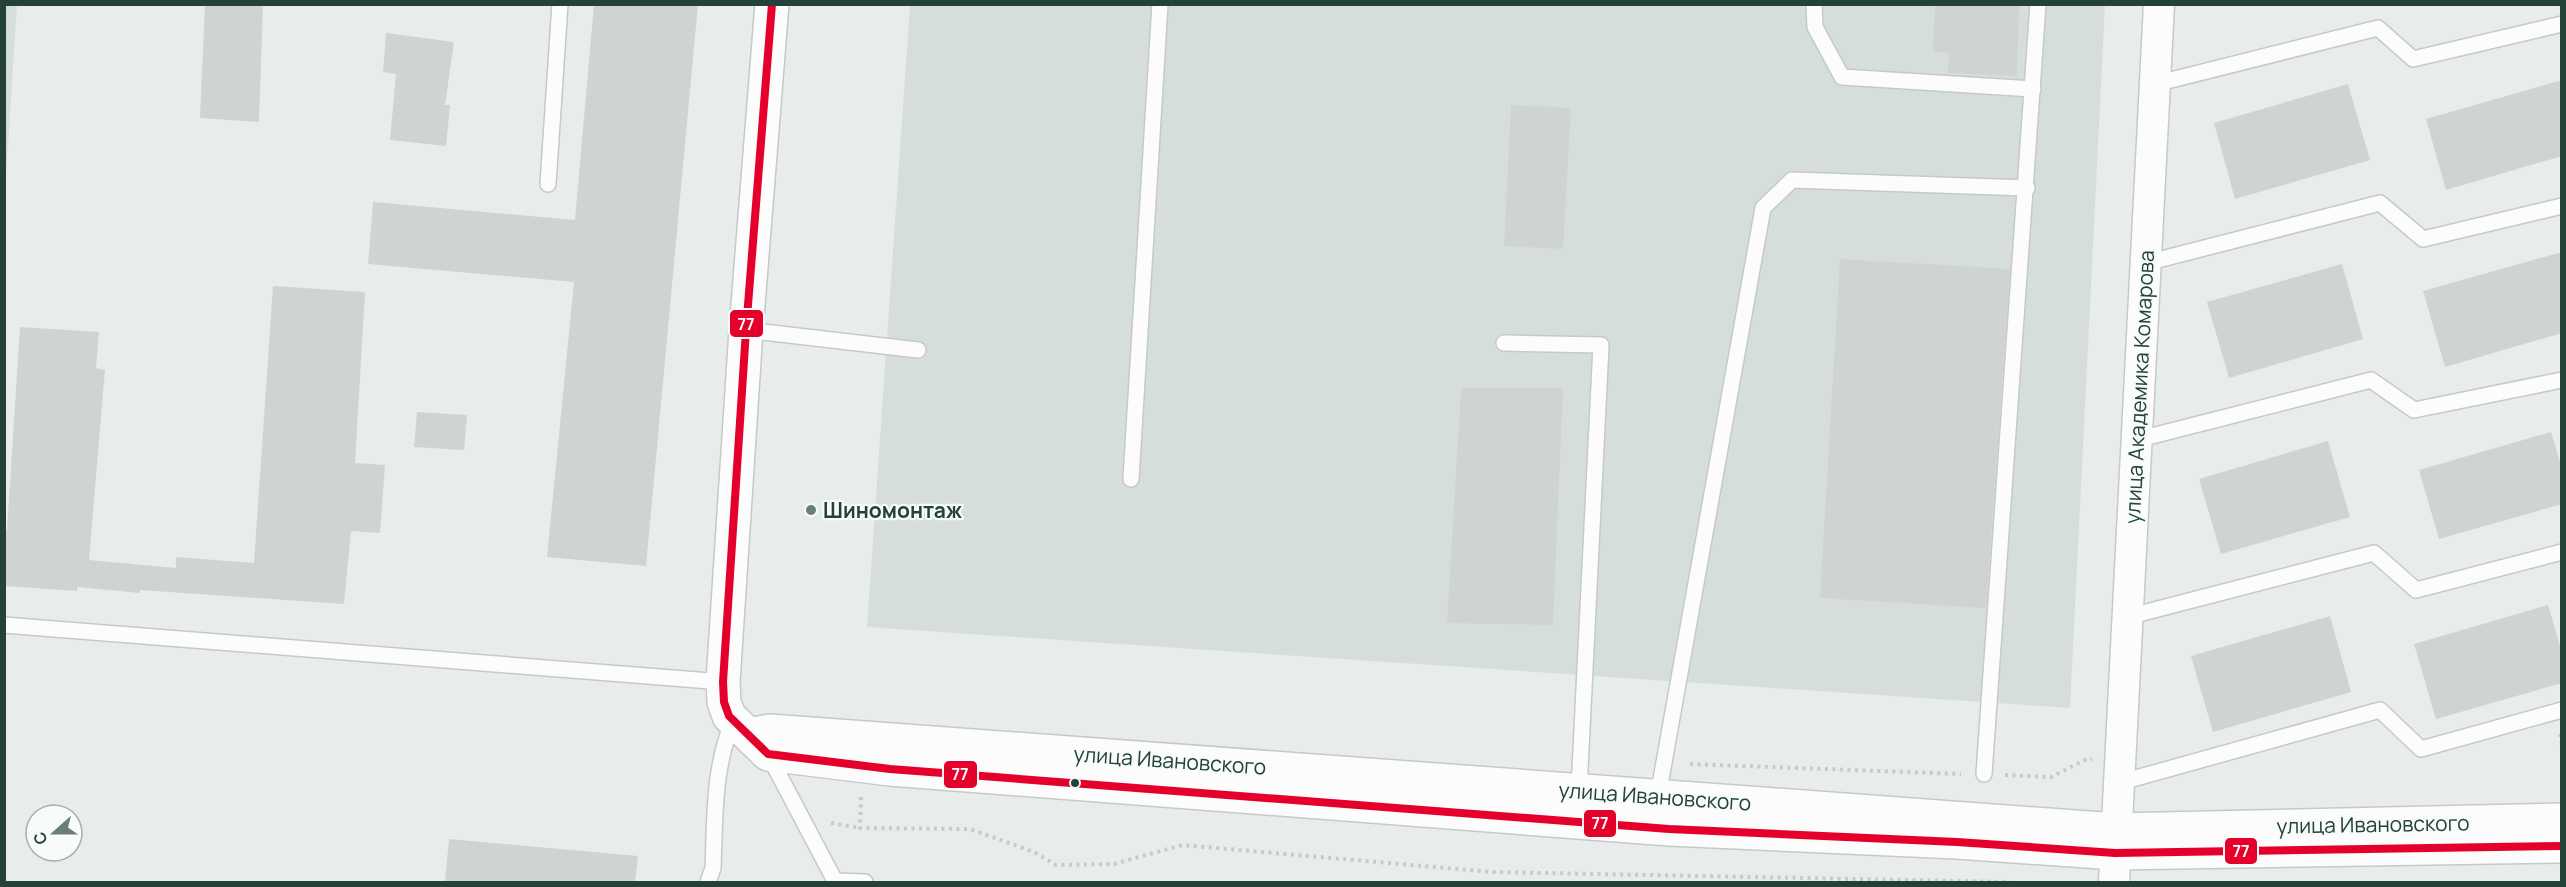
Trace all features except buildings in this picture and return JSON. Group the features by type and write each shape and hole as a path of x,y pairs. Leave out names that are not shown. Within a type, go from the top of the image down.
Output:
{"street":[{"path":"750,737 724,702 723,682 746,330 772,4"},
{"name":"улица Академика Комарова","path":"2115,855 2159,4"},
{"name":"улица Ивановского","path":"750,737 782,732 1658,796 2115,855 2562,820"},
{"name":"улица Ивановского","path":"750,737 890,769 1670,829 1957,842 2115,855 2562,846"}],"lane":[{"path":"548,184 560,4"},
{"path":"1131,479 1160,4"},
{"path":"1814,4 1815,27 1842,77 2033,88"},
{"path":"1984,774 2027,188 2038,4"},
{"path":"2155,84 2378,28 2414,59 2562,24"},
{"path":"1658,796 1763,208 1792,180 2027,188"},
{"path":"2146,263 2380,203 2423,239 2562,206"},
{"path":"746,330 918,350"},
{"path":"1504,343 1601,345 1579,790"},
{"path":"2136,440 2372,380 2414,410 2562,380"},
{"path":"2127,617 2374,553 2416,590 2562,552"},
{"path":"4,625 723,682"},
{"path":"2118,776 2380,710 2421,749 2562,710"},
{"path":"708,882 713,868 716,778 722,748 750,737 835,881 865,882"}],"shaded area":[{"path":"4,5 17,5 5,191"},
{"path":"910,5 2105,5 2070,708 867,627"}],"transit line":[{"name":"77","path":"772,4 746,330 723,682 724,702 729,716 768,754 890,769 1669,829 1957,842 2115,853 2562,846"}],"place":[{"name":"Шиномонтаж","path":"811,510"}]}
